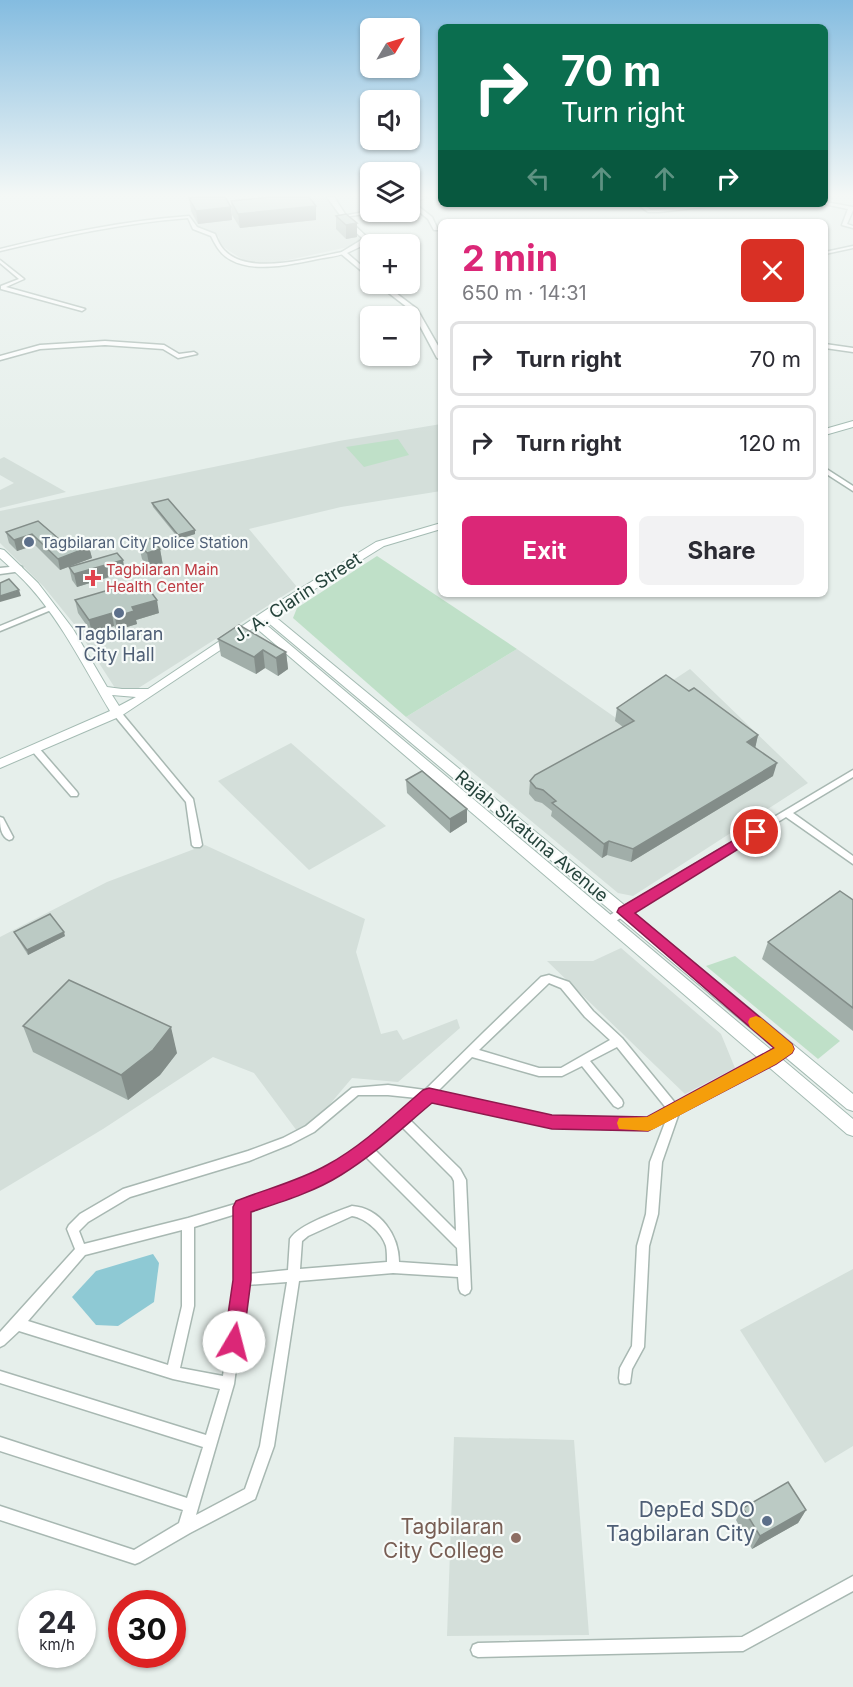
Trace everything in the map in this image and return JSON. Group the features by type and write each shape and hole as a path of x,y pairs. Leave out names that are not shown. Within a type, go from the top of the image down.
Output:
{"main road":[{"path":"828,431 853,424"},
{"name":"J. A. Clarin Street","path":"0,764 117,713 152,693 283,604 380,544 438,527"},
{"path":"0,552 18,569 69,631 117,713"},
{"path":"283,604 285,620 298,634 300,644"},
{"path":"261,619 379,726 853,1129"},
{"name":"Rajah Sikatuna Avenue","path":"261,619 300,644 392,719 853,1104"},
{"path":"101,689 122,693 152,693"},
{"path":"379,726 392,719"},
{"path":"628,938 644,928"}],"street":[{"path":"1,288 22,279 18,276"},
{"path":"1,288 82,309"},
{"path":"393,294 415,310 438,352"},
{"path":"0,358 40,347 105,343 164,347 178,356 194,354"},
{"path":"828,346 853,350"},
{"path":"828,472 853,489"},
{"path":"0,571 18,569"},
{"path":"0,629 52,608"},
{"path":"117,713 190,801 197,844"},
{"path":"35,749 74,794"},
{"path":"608,921 853,773"},
{"path":"786,813 853,861"},
{"path":"0,820 9,837"},
{"path":"0,1341 81,1250 242,1207 334,1171 429,1095 545,980 549,979 565,985 589,1014 618,1041 675,1110"},
{"path":"470,1052 539,1072 562,1072 618,1041"},
{"path":"81,1250 73,1229 84,1218 127,1192 249,1156 287,1141 310,1129 356,1091 388,1090 429,1095 552,1122 648,1124 770,1060 786,1049"},
{"path":"583,1060 618,1103"},
{"path":"625,1378 626,1368 638,1347 643,1246 652,1214 656,1162 675,1110"},
{"path":"401,1119 456,1173 460,1180 465,1289"},
{"path":"365,1148 463,1246"},
{"path":"185,1528 228,1384 242,1280 242,1207"},
{"path":"0,1513 135,1557 250,1494 267,1446 294,1276 296,1239 314,1228 352,1211 360,1210 392,1243 393,1267"},
{"path":"173,1373 188,1306 189,1223"},
{"path":"242,1280 393,1267 464,1272"},
{"path":"17,1324 173,1373 228,1384"},
{"path":"0,1377 211,1443"},
{"path":"0,1444 192,1506"},
{"path":"478,1650 743,1644 853,1583"}],"shaded area":[{"path":"438,424 438,491 341,507 249,529 297,587 137,689 115,688 74,624 44,587 0,543 0,511 339,441"},
{"path":"4,457 66,492 0,508 0,490 14,483 0,475 0,459"},
{"path":"517,649 616,718 690,669 808,783 633,896 618,893 406,717"},
{"path":"291,743 386,826 309,870 218,781"},
{"path":"205,845 365,919 356,952 381,1034 397,1030 403,1040 457,1019 460,1028 398,1082 352,1078 320,1116 297,1131 254,1073 213,1057 103,1129 0,1191 0,937 107,882"},
{"path":"621,948 721,1034 735,1068 685,1094 547,961 593,961"},
{"path":"853,1269 853,1446 825,1463 740,1330"},
{"name":"Tagbilaran City College","path":"454,1437 574,1440 589,1635 447,1636"}],"green space":[{"path":"398,439 409,455 364,467 346,447"},
{"path":"377,556 517,649 406,717 293,618 297,608"},
{"path":"735,956 840,1041 818,1059 706,966"}],"water":[{"path":"153,1254 159,1263 154,1302 118,1326 96,1325 72,1297 96,1271"}],"building":[{"path":"168,499 195,530 178,535 152,503"},
{"path":"38,521 66,545 81,540 89,547 58,559 32,534 14,540 6,532"},
{"path":"152,538 160,549 147,553 138,542"},
{"path":"117,553 123,560 74,574 69,567"},
{"path":"9,579 19,590 0,596 0,583"},
{"path":"142,580 157,600 132,607 134,611 115,617 112,613 89,620 75,600"},
{"path":"239,625 286,652 276,658 263,650 254,657 218,639"},
{"path":"666,675 689,691 694,688 758,735 747,742 777,763 633,849 609,841 604,844 552,803 556,801 543,790 536,788 530,781 535,775 634,721 617,708"},
{"path":"422,771 467,809 450,819 406,780"},
{"path":"840,891 853,900 853,1008 768,942"},
{"path":"50,914 64,932 27,950 14,932"},
{"path":"69,980 171,1027 153,1050 121,1075 23,1026"},
{"path":"788,1482 806,1510 760,1536 743,1508"}],"slow traffic":[{"path":"625,1123 648,1124 770,1060 786,1049 756,1022"}],"place":[{"name":"Tagbilaran City Police Station","path":"29,542"},
{"name":"Tagbilaran Main Health Center","path":"93,578"},
{"name":"Tagbilaran City Hall","path":"119,613"},
{"name":"DepEd SDO Tagbilaran City","path":"767,1521"},
{"name":"Tagbilaran City College","path":"516,1538"}],"route":[{"path":"234,1342 242,1280 242,1207 334,1171 429,1095 552,1122 648,1124 770,1060 786,1049 624,912 756,832"}]}
